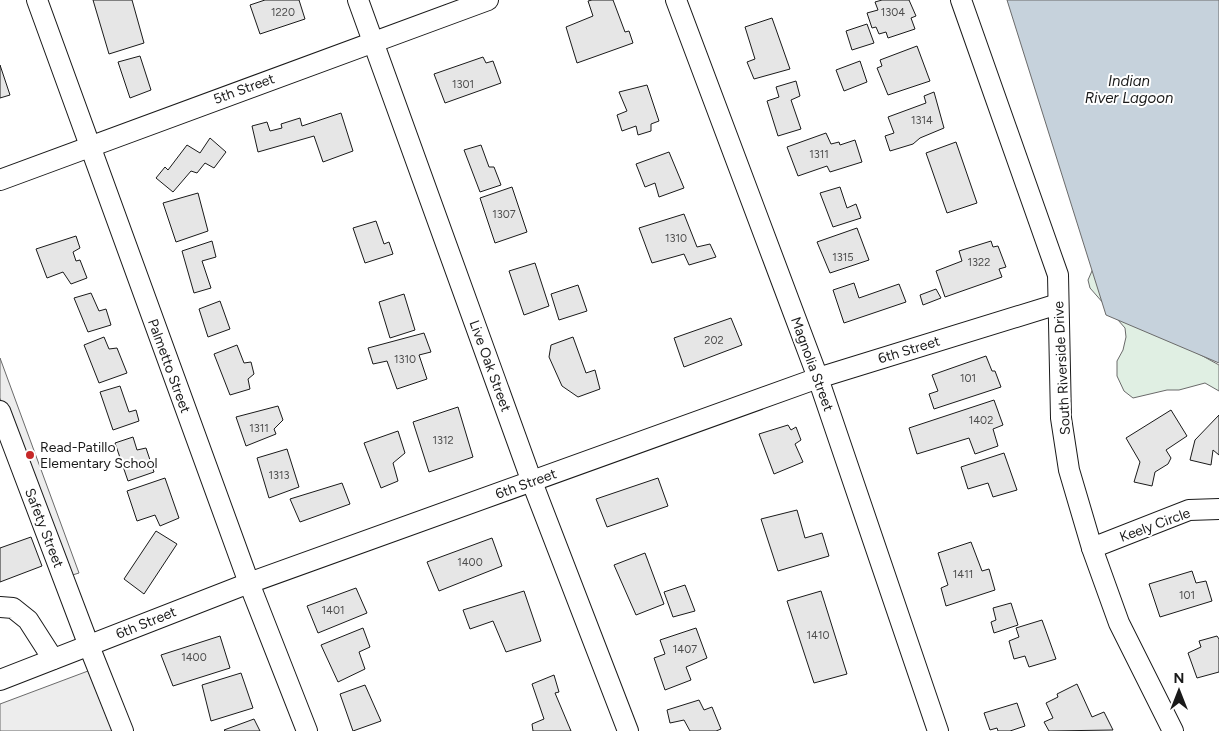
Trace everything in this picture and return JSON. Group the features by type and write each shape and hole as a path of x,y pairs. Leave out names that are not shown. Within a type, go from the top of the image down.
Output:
{"street":[{"name":"Palmetto Street","path":"37,0 248,583 307,731"},
{"name":"Live Oak Street","path":"358,0 532,482 628,731"},
{"name":"5th Street","path":"0,180 488,0"},
{"name":"Magnolia Street","path":"676,0 818,378 938,731"},
{"name":"South Riverside Drive","path":"961,0 1058,275 1061,418 1070,470 1092,548 1119,623 1173,731"},
{"name":"6th Street","path":"0,680 248,583 818,378 1058,304"},
{"name":"Safety Street","path":"0,411 123,731"},
{"name":"Keely Circle","path":"1092,548 1189,510 1219,509"},
{"path":"0,607 13,608 28,620 54,659"}],"green space":[{"path":"1095,264 1161,333 1219,365 1219,391 1205,383 1179,390 1167,390 1133,398 1124,391 1117,376 1117,361 1123,350 1126,337 1125,328 1090,288 1088,280"}],"shaded area":[{"path":"0,358 79,573 66,577 0,398"},
{"path":"88,671 115,731 0,731 0,704"}],"water":[{"name":"Indian River Lagoon","path":"1007,0 1219,0 1219,363 1106,315"}],"building":[{"path":"93,0 132,0 144,43 109,54"},
{"path":"265,0 299,0 305,19 260,34 250,5"},
{"path":"613,0 625,32 629,31 633,43 577,63 566,27 593,16 588,1"},
{"path":"882,0 909,0 916,16 911,18 915,29 888,38 886,32 879,34 876,27 872,28 867,13 878,10 875,2"},
{"path":"772,18 790,69 754,79 747,62 755,59 745,27"},
{"path":"867,24 874,43 852,50 846,31"},
{"path":"917,46 930,81 888,95 877,68 882,66 880,60"},
{"path":"140,56 151,90 130,98 118,62"},
{"path":"483,57 486,63 493,61 501,83 445,103 434,74"},
{"path":"860,61 867,82 844,91 836,70"},
{"path":"0,65 10,95 0,98"},
{"path":"796,81 800,96 791,100 801,129 778,136 767,101 779,97 776,87"},
{"path":"647,85 659,121 651,124 651,131 638,135 636,126 622,131 617,115 627,111 619,92"},
{"path":"934,92 944,128 920,138 913,144 890,151 885,136 894,133 888,117 926,103 924,96"},
{"path":"341,113 353,151 323,162 314,136 258,152 252,126 267,122 270,131 282,128 281,124 300,118 302,126"},
{"path":"826,133 831,144 839,142 840,145 855,140 862,162 830,172 827,166 798,176 787,147"},
{"path":"210,138 226,152 214,168 205,163 197,173 191,171 173,192 156,178 165,167 168,170 187,145 200,153"},
{"path":"956,142 977,203 947,213 926,153"},
{"path":"481,145 489,167 494,167 501,185 480,192 464,150"},
{"path":"669,152 684,188 659,197 655,183 645,187 636,164"},
{"path":"512,187 527,232 495,243 480,198"},
{"path":"840,187 847,208 856,204 861,218 833,227 820,193"},
{"path":"198,193 208,231 176,242 163,203"},
{"path":"684,214 697,247 710,244 716,257 689,265 684,254 652,263 639,228"},
{"path":"376,221 384,244 389,242 393,254 365,263 353,228"},
{"path":"857,228 869,260 830,273 817,242"},
{"path":"76,236 80,248 73,252 76,261 80,260 87,278 71,284 63,272 47,278 36,249"},
{"path":"212,241 216,257 202,261 211,288 194,293 182,251"},
{"path":"991,241 993,247 998,246 1006,267 999,269 1002,277 945,297 936,271 962,261 959,251"},
{"path":"535,263 549,306 524,315 509,271"},
{"path":"854,283 859,298 899,284 906,302 844,323 833,290"},
{"path":"578,285 587,311 559,320 551,294"},
{"path":"936,289 941,298 923,305 920,295"},
{"path":"91,293 99,311 106,309 111,325 88,332 74,298"},
{"path":"404,294 415,330 390,338 379,302"},
{"path":"220,301 230,329 208,337 199,309"},
{"path":"731,318 742,345 684,367 674,338"},
{"path":"424,333 431,352 419,355 427,379 397,389 387,361 373,364 368,348"},
{"path":"104,337 109,349 117,348 127,373 99,383 84,345"},
{"path":"573,337 586,373 595,370 600,389 578,397 562,386 549,357 551,345"},
{"path":"237,345 244,363 251,362 254,374 248,379 250,389 230,395 214,354"},
{"path":"986,356 992,371 995,371 1001,387 934,409 929,394 938,391 932,375"},
{"path":"120,386 129,412 136,410 139,421 113,430 100,392"},
{"path":"994,400 1003,425 993,429 998,446 975,454 969,438 917,454 909,428"},
{"path":"278,406 283,420 274,429 276,434 246,446 236,417"},
{"path":"458,407 473,457 429,472 413,422"},
{"path":"1171,410 1187,436 1166,450 1171,458 1168,464 1155,472 1152,486 1134,482 1140,462 1126,438"},
{"path":"1219,415 1219,455 1213,450 1211,465 1190,460 1195,440"},
{"path":"788,425 791,430 796,427 801,440 795,444 803,462 774,474 759,434"},
{"path":"398,431 405,453 393,463 398,481 381,488 364,443"},
{"path":"133,437 137,450 146,448 154,472 128,481 115,443"},
{"path":"287,449 299,487 269,498 257,458"},
{"path":"1004,453 1017,490 993,497 988,483 968,489 961,467"},
{"path":"165,478 179,518 160,526 155,515 137,521 127,491"},
{"path":"658,478 668,506 607,527 596,499"},
{"path":"342,483 350,504 300,522 290,499"},
{"path":"797,510 805,538 822,533 829,556 778,571 761,519"},
{"path":"156,531 177,544 144,594 124,579"},
{"path":"31,537 42,566 0,582 0,548"},
{"path":"492,538 502,566 439,591 427,562"},
{"path":"971,542 982,571 989,569 995,590 946,606 941,588 948,585 938,553"},
{"path":"645,553 664,604 636,615 614,565"},
{"path":"1192,571 1196,583 1206,581 1212,601 1160,617 1149,584"},
{"path":"685,585 695,611 673,617 664,592"},
{"path":"356,588 367,613 318,633 307,606"},
{"path":"524,591 541,641 506,652 493,621 470,629 463,610"},
{"path":"821,591 847,674 814,683 787,601"},
{"path":"1011,603 1018,625 994,633 991,622 996,620 993,608"},
{"path":"1042,620 1056,659 1029,667 1025,656 1014,659 1009,641 1019,637 1016,628"},
{"path":"363,628 370,647 359,652 365,669 338,682 321,645"},
{"path":"696,628 707,658 686,667 691,680 665,690 654,658 665,654 660,640"},
{"path":"220,636 230,668 173,686 161,655"},
{"path":"1217,636 1219,639 1219,672 1197,678 1188,653 1201,647 1199,641"},
{"path":"241,673 253,708 211,721 202,685"},
{"path":"554,675 559,692 555,693 571,731 533,731 532,724 544,719 532,684"},
{"path":"1077,684 1092,717 1104,712 1113,730 1049,731 1044,722 1053,718 1046,703 1058,697 1057,694"},
{"path":"365,685 381,721 353,731 340,694"},
{"path":"699,700 704,710 712,707 721,729 716,731 690,731 684,720 670,723 667,710"},
{"path":"1017,703 1025,726 1010,731 998,731 997,728 990,730 984,713"},
{"path":"254,719 260,731 224,730"}],"place":[{"name":"Read-Patillo Elementary School","path":"30,455"}]}
